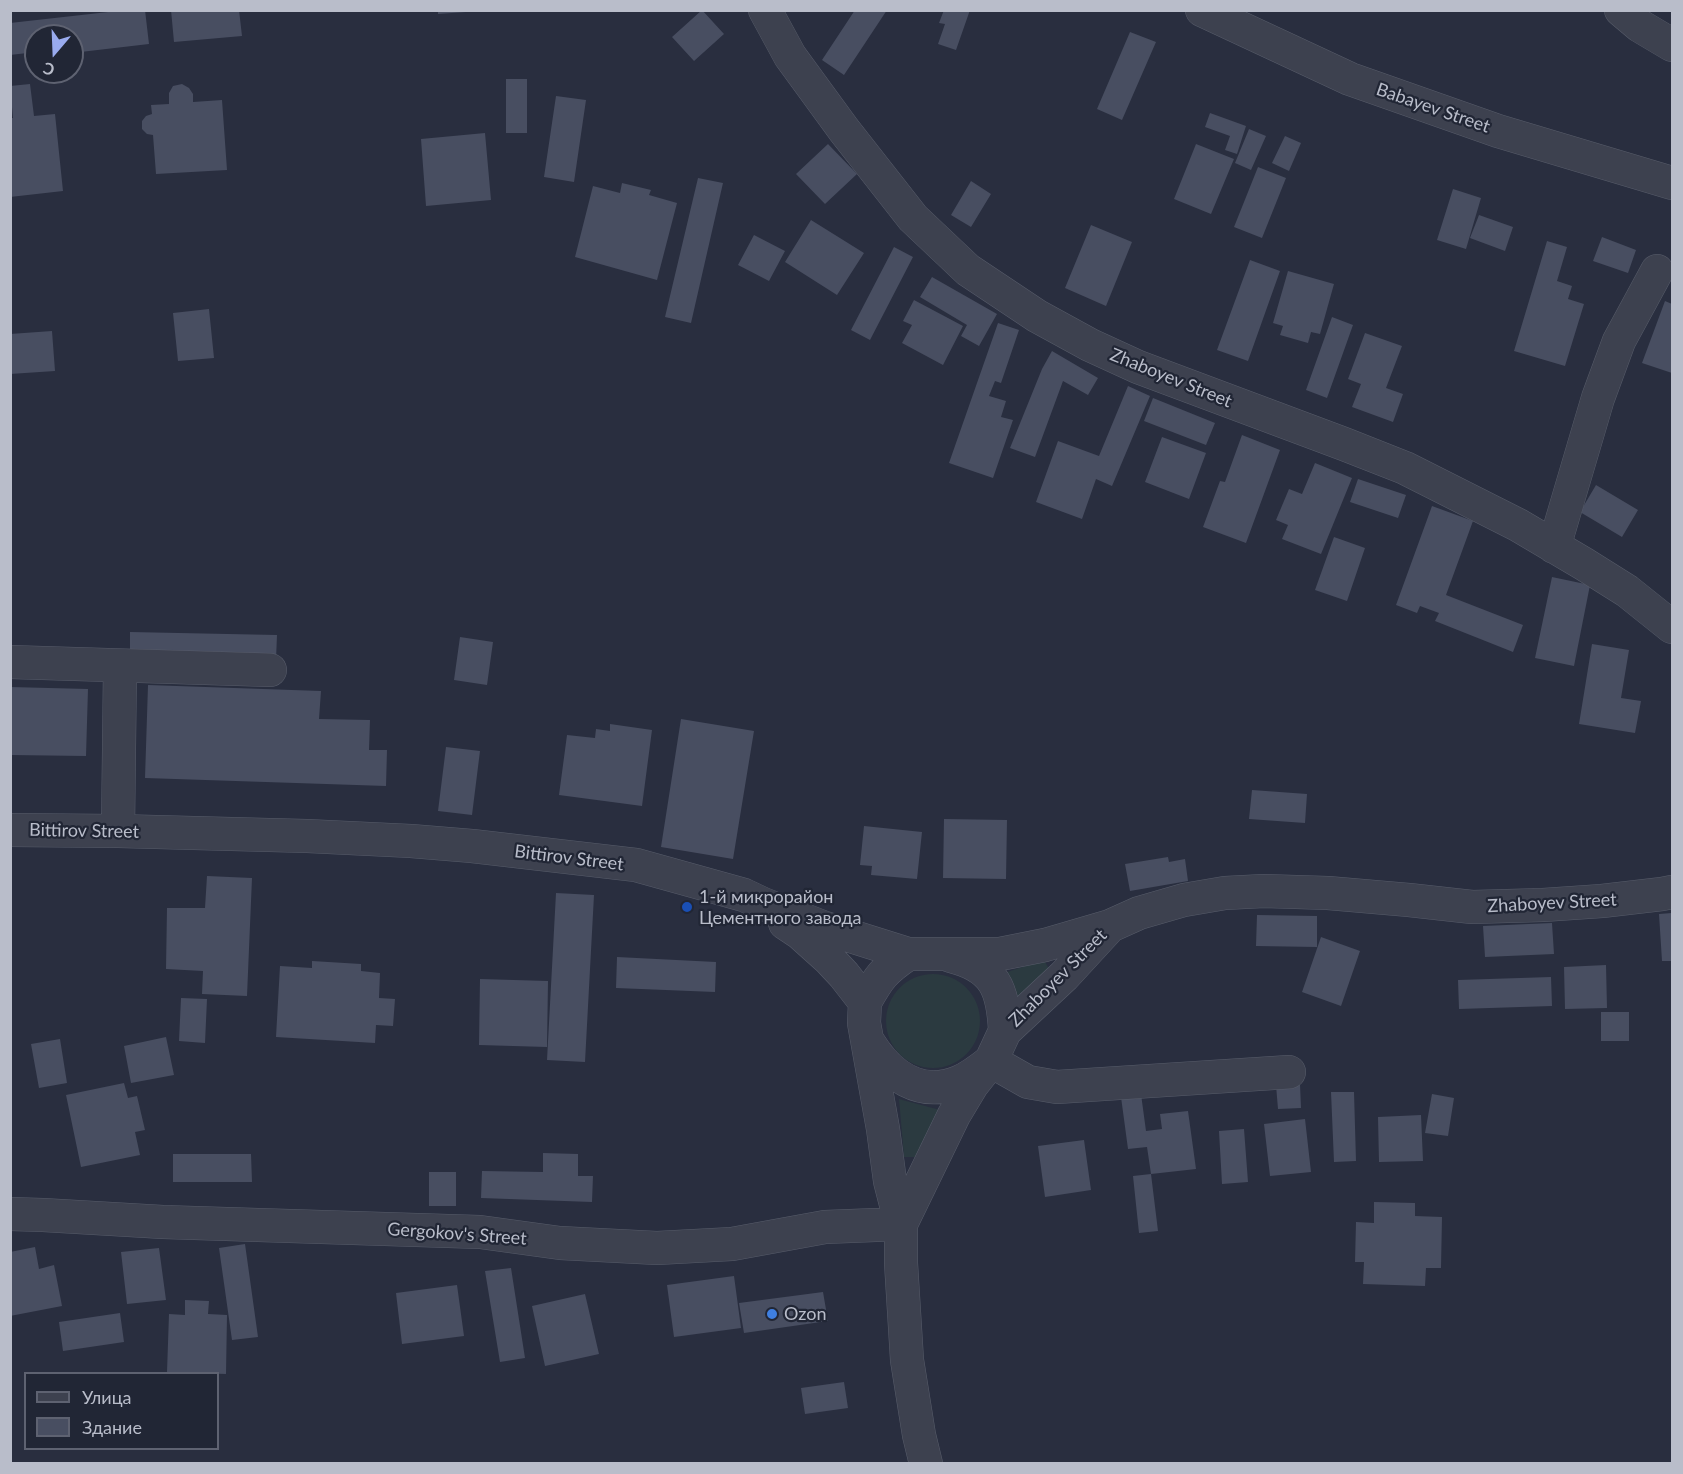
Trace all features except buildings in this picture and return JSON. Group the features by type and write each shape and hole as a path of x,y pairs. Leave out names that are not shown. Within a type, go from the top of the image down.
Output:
{"street":[{"name":"Zhaboyev Street","path":"765,10 790,56 844,130 913,218 968,270 1037,316 1090,345 1138,367 1405,468 1518,525 1627,591 1672,627"},
{"name":"Babayev Street","path":"1202,10 1350,79 1498,131 1672,183"},
{"path":"1621,10 1641,26 1672,45"},
{"path":"1554,547 1598,398 1615,351 1657,271"},
{"path":"10,662 270,670"},
{"path":"118,831 120,667"},
{"name":"Bittirov Street","path":"10,830 307,836 411,841 636,865 736,892 825,928 908,954 1000,954 1045,945 1110,926"},
{"name":"Zhaboyev Street","path":"926,1464 907,1360 901,1263 902,1224 954,1115 972,1085 991,1061 1005,1031 1064,976 1110,926 1150,909 1225,893 1264,891 1328,893 1472,907 1602,901 1672,891"},
{"path":"763,904 829,959 865,1002"},
{"path":"943,953 978,965 990,976 999,992 1004,1009 1005,1031"},
{"path":"902,1224 890,1181 864,1023 865,1002 876,981 889,967 908,954"},
{"path":"869,1043 887,1068 902,1079 920,1086 939,1087 958,1083 975,1074 991,1061 1028,1082 1057,1087 1289,1072"},
{"name":"Gergokov's Street","path":"10,1214 163,1222 480,1232 560,1243 657,1248 732,1244 825,1227 902,1224"}],"shaded area":[{"path":"1044,960 1052,974 1020,1005 1004,973"},
{"path":"933,974 951,978 966,988 976,1003 980,1021 976,1039 966,1054 951,1064 933,1068 915,1064 900,1054 890,1039 886,1021 890,1003 900,988 915,978"},
{"path":"899,1099 940,1110 917,1157 904,1157"}],"place":[{"name":"1-й микрорайон Цементного завода","path":"687,907"},
{"name":"Ozon","path":"772,1314"}]}
